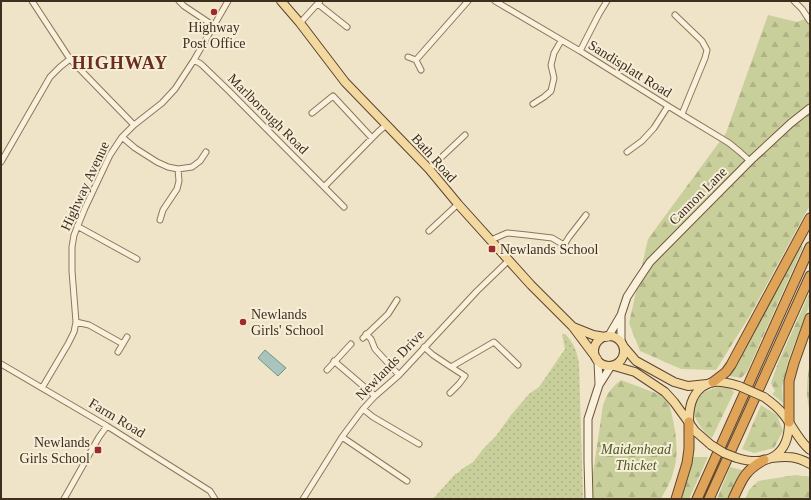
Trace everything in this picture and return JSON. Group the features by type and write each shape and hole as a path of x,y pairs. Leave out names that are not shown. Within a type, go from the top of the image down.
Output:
{"highway":[{"path":"710,383 726,372 732,365 810,218"},
{"path":"697,499 810,247"},
{"path":"710,499 810,276"},
{"path":"789,422 789,381 810,318"},
{"path":"676,499 688,463 689,422"},
{"path":"733,499 740,483 751,468 767,459"}],"main road":[{"name":"Bath Road","path":"281,1 300,23 345,82 428,170 531,285 573,327 597,360"},
{"name":"Bath Road","path":"573,327 593,335 606,337"},
{"path":"810,450 798,437 778,408 764,397 739,386 723,382 688,386 674,382 636,361 615,338 606,337 598,342 595,347 597,360 602,364 635,372 660,388 671,398 698,434 711,445 724,453 749,461 785,456 803,460 810,464"},
{"path":"612,366 619,362 623,357 624,350 622,345"},
{"path":"689,422 689,411 693,398 699,390 710,383"},
{"path":"767,459 779,452 786,443 789,422"}],"street":[{"path":"32,1 70,60 134,125"},
{"path":"179,1 214,26"},
{"name":"Highway Avenue","path":"42,388 74,332 76,322 72,271 72,247 74,236 110,155 122,137 134,125 162,103 175,89 194,60 228,1"},
{"path":"416,60 468,1"},
{"name":"Sandisplatt Road","path":"495,1 730,143 750,161"},
{"path":"580,51 607,1"},
{"path":"794,1 810,20"},
{"path":"300,23 319,3 347,27"},
{"path":"675,15 702,41 707,50 682,114"},
{"path":"533,104 551,91 554,78 551,66 554,53 561,41"},
{"path":"408,57 416,60 421,70"},
{"path":"1,162 50,77 70,60"},
{"name":"Marlborough Road","path":"194,60 201,64 229,91 344,207"},
{"path":"312,113 333,96 372,138"},
{"path":"627,152 642,141 654,128 668,106"},
{"name":"Cannon Lane","path":"606,337 621,315 627,298 650,262 750,161 791,123 810,108"},
{"path":"324,187 386,125"},
{"path":"428,170 465,135"},
{"path":"122,137 135,148 157,162 168,167 178,169 192,166 200,161 206,152"},
{"path":"160,220 163,210 177,189 179,181 178,169"},
{"path":"429,231 458,204"},
{"path":"491,240 507,233 527,234 552,238 564,245 586,215"},
{"path":"78,226 137,259"},
{"name":"Newlands Drive","path":"303,499 342,438 363,409 375,396 399,375 424,347 509,260"},
{"path":"397,300 388,314 365,336 371,339 375,349 399,375"},
{"name":"Cannon Lane","path":"621,315 622,345"},
{"path":"76,322 89,325 123,344"},
{"path":"118,352 127,337"},
{"path":"451,367 494,342 518,365"},
{"path":"327,370 351,344"},
{"path":"424,347 433,355 465,376 450,393"},
{"path":"597,360 599,385"},
{"path":"334,361 375,396"},
{"name":"Farm Road","path":"1,364 107,426 210,490 215,499"},
{"path":"589,499 588,419 599,385 612,366"},
{"path":"363,409 373,417 419,444"},
{"path":"64,499 99,437 107,426"},
{"path":"342,438 407,481"}],"green space":[{"path":"768,15 797,22 810,17 810,205 749,317 716,370 681,369 640,351 629,323 648,239 726,133"},
{"path":"801,246 803,247 747,372 741,378 729,376 743,353"},
{"path":"810,292 810,304 789,358 782,387 783,403 772,394 775,391 771,383 778,363"},
{"path":"562,334 565,334 573,344 579,364 583,499 433,499 456,473 457,474 473,462 496,436 529,394 539,387 565,349"},
{"path":"810,361 810,412 807,399 807,386"},
{"name":"Maidenhead Thicket","path":"621,380 668,399 677,445 672,476 661,499 593,499 593,473 603,405 608,393"},
{"path":"717,387 729,387 734,392 712,438 699,425 695,416 694,408 702,393"},
{"path":"761,405 777,415 783,431 774,448 754,453 742,449"},
{"path":"692,457 708,457 689,499 680,499"},
{"path":"730,467 742,470 728,499 717,499"},
{"path":"796,475 810,477 810,499 745,499 749,490 758,481"}],"water":[{"path":"265,350 286,368 278,376 258,358"}],"place":[{"name":"Highway Post Office","path":"214,12"},
{"name":"Newlands School","path":"492,249"},
{"name":"Newlands Girls' School","path":"243,322"},
{"name":"Newlands Girls School","path":"98,450"}],"district":[{"name":"HIGHWAY","path":"120,63"}]}
